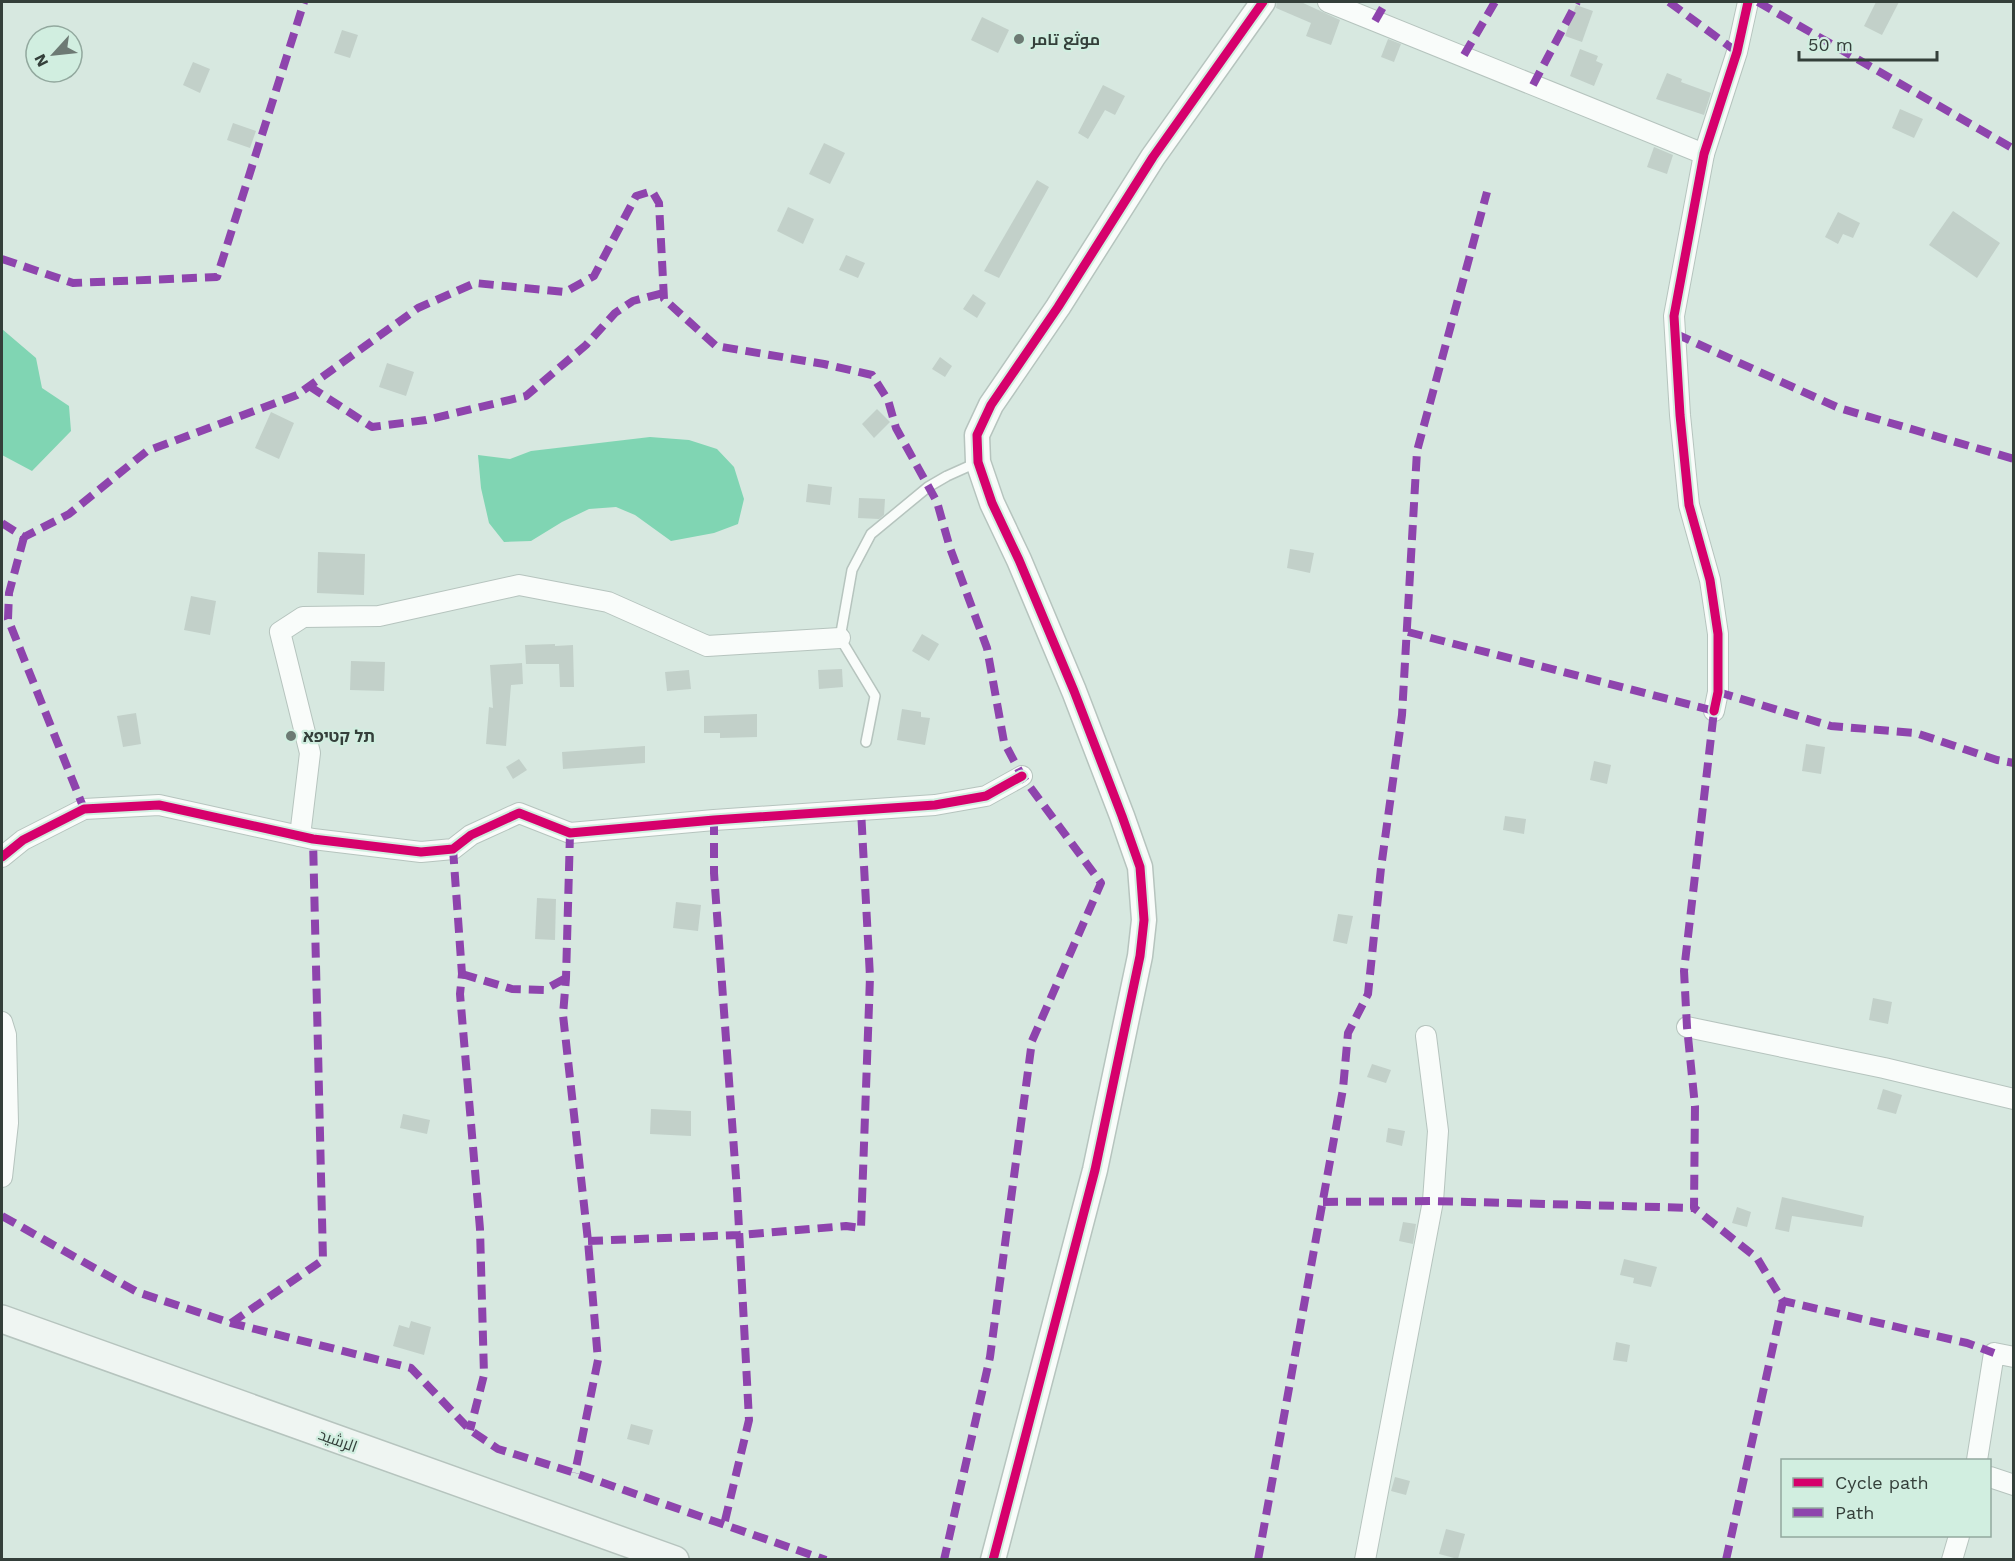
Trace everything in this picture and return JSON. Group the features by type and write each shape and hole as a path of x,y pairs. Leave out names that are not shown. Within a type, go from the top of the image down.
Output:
{"main road":[{"name":"الرشيد","path":"2,1319 675,1560"}],"street":[{"path":"993,1560 1096,1164 1140,956 1144,920 1140,867 1069,680 1019,560 992,503 978,462 977,435 991,405 1058,307 1153,157 1263,2"},
{"path":"1328,2 1464,55 1704,154"},
{"path":"1714,711 1718,692 1718,634 1710,580 1689,505 1684,472 1674,316 1704,154 1737,52 1748,2"},
{"path":"300,836 310,753 280,632 303,617 379,616 519,585 608,602 706,646 840,638"},
{"path":"2,857 23,840 84,809 159,806 300,836 421,852 453,849 471,836 519,813 570,833 714,820 935,805 986,796 1022,776"},
{"path":"2,1022 6,1035 8,1124 2,1177"},
{"path":"1687,1027 1884,1068 2013,1099"},
{"path":"1365,1560 1433,1201 1438,1131 1426,1036"},
{"path":"1977,1459 1994,1353 2013,1357"},
{"path":"1991,1478 2013,1485"},
{"path":"1952,1560 1959,1537"}],"lane":[{"path":"866,742 875,696 840,638 852,570 872,534 928,487 978,462"}],"shaded area":[{"path":"2,329 36,358 42,388 69,406 71,431 32,471 2,455"},
{"path":"650,437 689,440 717,449 734,467 744,499 738,524 714,533 671,541 635,515 616,507 589,509 531,541 504,542 489,523 481,488 478,455 510,459 531,451"}],"building":[{"path":"1277,2 1301,2 1340,20 1331,45 1306,36 1311,23 1276,8"},
{"path":"1876,2 1899,2 1882,35 1864,26"},
{"path":"1576,5 1593,11 1582,42 1565,36"},
{"path":"982,17 1009,30 998,53 971,40"},
{"path":"342,30 358,35 350,58 334,53"},
{"path":"1388,39 1401,44 1394,62 1381,57"},
{"path":"1580,49 1598,56 1596,61 1603,64 1594,86 1570,76"},
{"path":"193,62 210,69 200,93 183,85"},
{"path":"1667,73 1682,79 1681,82 1711,93 1704,115 1656,99"},
{"path":"1103,85 1125,96 1115,115 1105,110 1088,139 1078,133"},
{"path":"1900,109 1923,119 1914,138 1892,128"},
{"path":"233,123 256,131 250,148 227,140"},
{"path":"824,143 845,153 830,184 809,174"},
{"path":"1654,147 1673,155 1667,174 1647,167"},
{"path":"1037,180 1049,187 999,278 984,271"},
{"path":"788,207 814,219 803,244 777,231"},
{"path":"1953,211 2000,243 1977,278 1929,245"},
{"path":"1838,212 1860,223 1853,238 1843,234 1838,244 1825,237"},
{"path":"846,255 865,263 858,278 839,270"},
{"path":"973,294 986,303 977,318 963,309"},
{"path":"940,357 952,366 945,377 932,369"},
{"path":"387,363 414,372 406,396 379,387"},
{"path":"877,409 890,422 874,438 862,424"},
{"path":"271,412 294,423 279,459 255,448"},
{"path":"808,484 832,487 830,505 806,502"},
{"path":"859,498 885,499 884,515 879,519 858,518"},
{"path":"1290,549 1314,553 1310,573 1287,568"},
{"path":"318,552 365,554 364,595 317,593"},
{"path":"191,596 216,601 210,635 184,630"},
{"path":"922,634 939,644 929,661 912,651"},
{"path":"555,644 555,646 573,645 574,687 560,687 559,664 526,664 525,645"},
{"path":"351,661 385,662 384,691 350,690"},
{"path":"522,663 523,684 511,685 506,746 486,744 489,707 493,708 490,665"},
{"path":"842,669 843,687 819,689 818,670"},
{"path":"689,670 691,689 667,691 665,672"},
{"path":"902,709 921,712 921,717 930,718 925,745 897,740"},
{"path":"136,713 141,744 123,747 117,716"},
{"path":"757,714 757,737 720,738 720,733 704,733 704,716"},
{"path":"1806,744 1825,747 1821,774 1802,771"},
{"path":"645,746 645,763 563,769 562,752"},
{"path":"519,759 527,770 513,779 506,767"},
{"path":"1594,761 1611,765 1607,784 1590,780"},
{"path":"1505,816 1526,819 1524,834 1503,830"},
{"path":"537,898 556,899 555,940 535,939"},
{"path":"676,902 701,905 698,931 673,928"},
{"path":"1338,914 1353,916 1347,944 1333,941"},
{"path":"1873,998 1892,1002 1888,1024 1869,1020"},
{"path":"1372,1064 1391,1070 1386,1083 1367,1077"},
{"path":"1883,1089 1902,1095 1896,1114 1877,1109"},
{"path":"651,1109 691,1111 691,1136 650,1134"},
{"path":"403,1114 430,1120 427,1134 400,1128"},
{"path":"1388,1128 1405,1131 1402,1146 1386,1142"},
{"path":"1782,1197 1864,1216 1862,1227 1792,1216 1789,1232 1775,1229"},
{"path":"1737,1207 1751,1212 1747,1227 1732,1223"},
{"path":"1403,1222 1416,1224 1413,1244 1399,1241"},
{"path":"1624,1259 1657,1267 1651,1287 1633,1283 1634,1278 1620,1275"},
{"path":"411,1321 431,1327 424,1355 393,1346 399,1325 409,1328"},
{"path":"1616,1342 1630,1345 1627,1362 1613,1360"},
{"path":"631,1424 653,1430 649,1445 627,1439"},
{"path":"1395,1477 1410,1481 1406,1495 1391,1491"},
{"path":"1446,1529 1465,1534 1458,1559 1439,1554"}],"marked path":[{"path":"2,259 73,283 217,277 304,2"},
{"path":"1375,21 1386,2"},
{"path":"1464,55 1495,2"},
{"path":"1533,85 1577,2"},
{"path":"1669,2 1737,52"},
{"path":"1758,2 2014,149"},
{"path":"2,523 24,537 69,514 147,451 297,395 418,308 475,283 565,292 594,276 636,196 652,191 659,203 664,299 716,346 824,364 872,375 888,400 896,428 937,502 950,548 987,648 1004,742 1022,776 1101,883 1032,1041 990,1357 944,1560"},
{"path":"1258,1560 1343,1089 1348,1033 1368,994 1381,868 1402,715 1417,451 1487,192"},
{"path":"309,386 372,427 426,420 526,396 586,345 615,313 633,301 663,293"},
{"path":"1676,334 1839,408 2014,459"},
{"path":"24,537 9,593 8,619 84,809"},
{"path":"1408,632 1714,711 1684,971 1695,1106 1694,1208 1757,1258 1783,1301 1967,1343 1994,1353"},
{"path":"1718,692 1831,726 1916,733 1997,760 2014,763"},
{"path":"588,1241 739,1235 846,1226 861,1228 870,977 861,810"},
{"path":"714,820 714,873 737,1191 749,1420 724,1525"},
{"path":"570,833 563,1015 588,1241 598,1360 575,1473"},
{"path":"231,1323 323,1260 313,839"},
{"path":"453,849 462,974 460,994 480,1229 484,1375 470,1430"},
{"path":"462,974 512,989 544,990 566,978"},
{"path":"1323,1202 1433,1201 1694,1208"},
{"path":"2,1216 137,1292 231,1323 411,1368 470,1430 498,1449 575,1473 826,1560"},
{"path":"1726,1560 1783,1301"}],"cycle path":[{"path":"993,1560 1095,1170 1140,956 1144,920 1140,867 1074,691 1019,560 992,503 978,462 977,435 991,405 1058,307 1153,157 1263,2"},
{"path":"1714,711 1718,692 1718,634 1710,580 1689,505 1680,415 1674,316 1704,154 1737,52 1748,2"},
{"path":"2,857 23,840 84,809 159,805 313,839 421,852 453,849 471,835 519,813 570,833 714,820 935,805 986,796 1022,776"}],"place":[{"name":"موثع تامر","path":"1019,39"},
{"name":"תל קטיפא","path":"291,736"}]}
